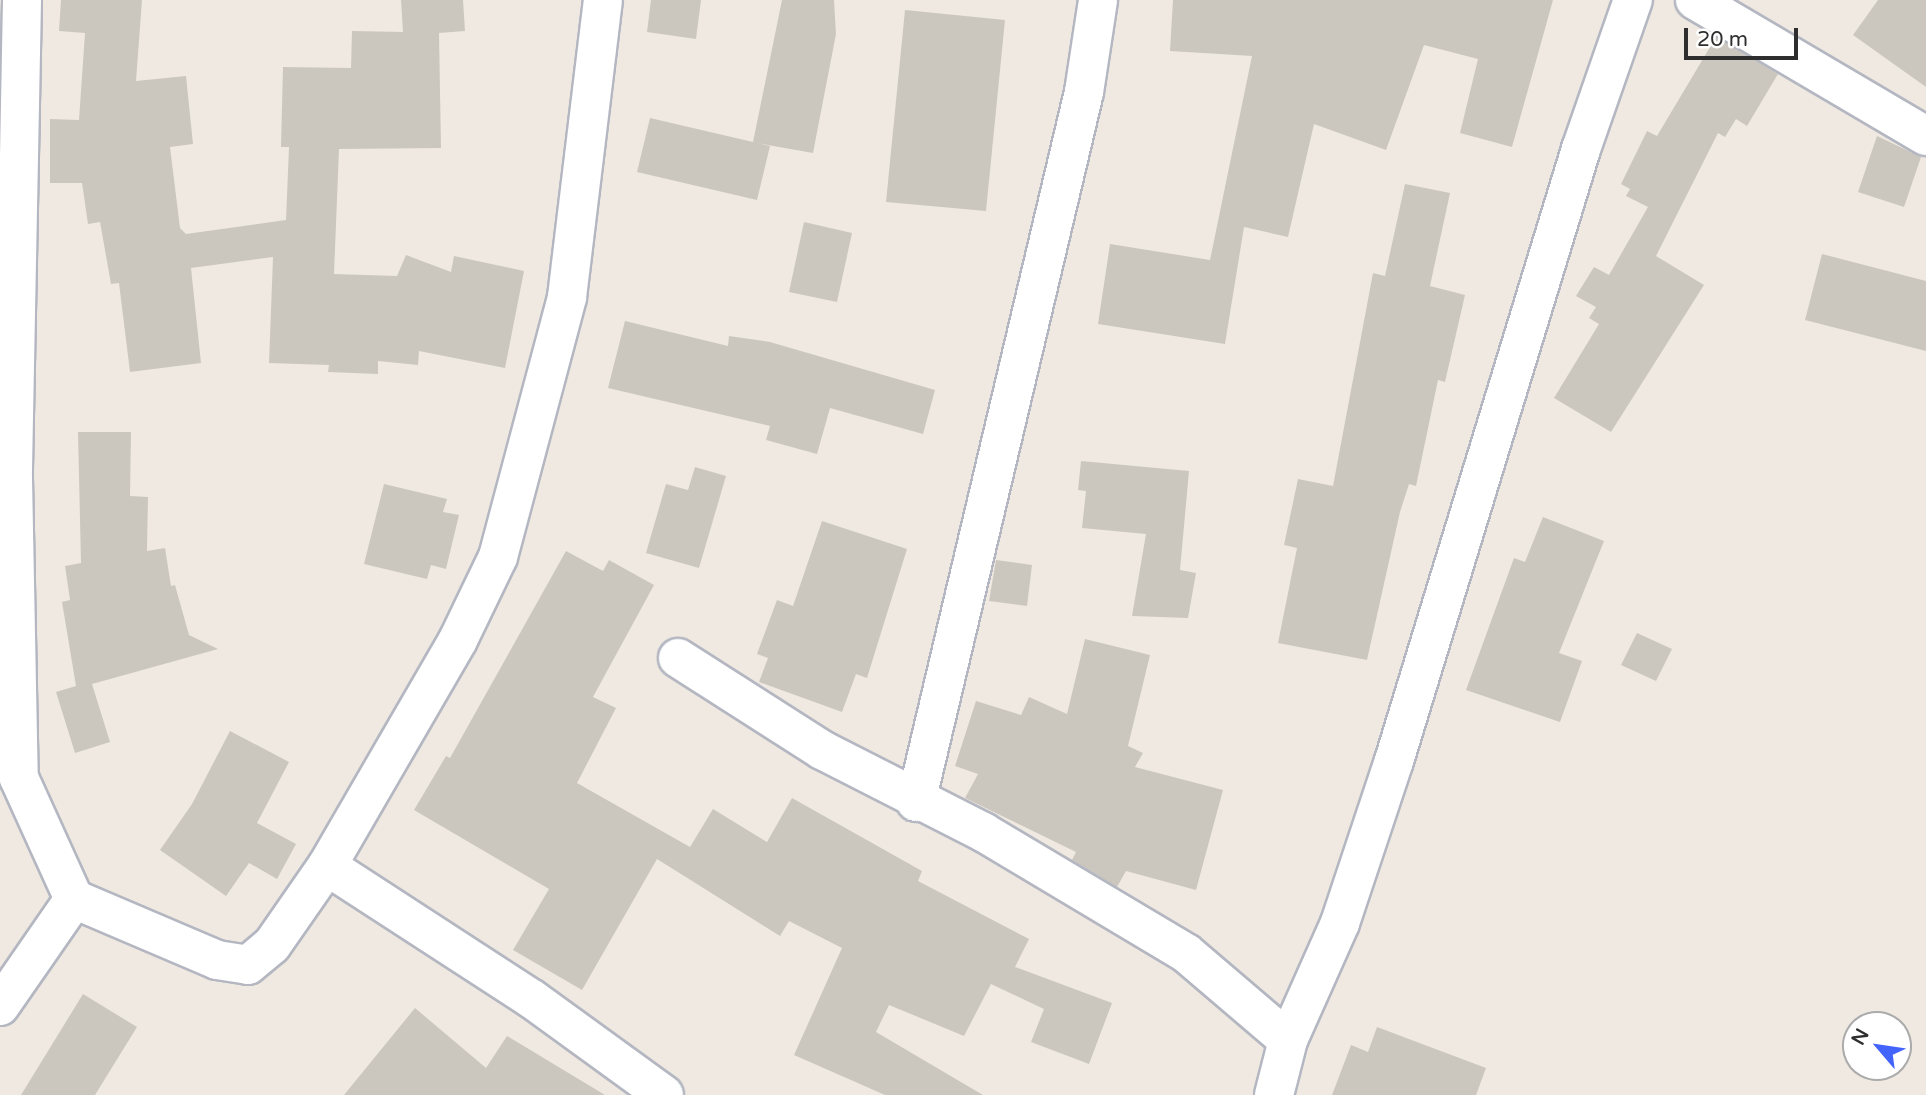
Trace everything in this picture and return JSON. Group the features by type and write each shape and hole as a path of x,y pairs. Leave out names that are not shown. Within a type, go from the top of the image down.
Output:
{"street":[{"path":"22,0 9,771 74,899 217,960 248,965 272,946 327,866 458,639 498,557 567,297 603,0"},
{"path":"916,802 1084,92 1098,0"},
{"path":"1274,1095 1288,1040 1340,923 1381,798 1581,149 1633,0"},
{"path":"1695,0 1926,136"},
{"path":"678,657 822,750 916,802 983,832 1186,953 1288,1040"},
{"path":"327,866 532,999 664,1095"},
{"path":"0,1006 74,899"}],"building":[{"path":"61,0 142,0 136,81 186,76 193,144 170,147 180,228 186,234 286,220 289,147 281,147 283,67 351,68 352,31 403,32 401,0 463,0 465,31 439,33 441,148 339,149 334,274 397,276 406,255 451,272 454,256 524,271 505,368 419,351 418,365 378,361 378,374 328,372 329,365 269,363 273,257 191,268 201,363 130,372 119,283 111,284 100,222 88,224 82,183 50,183 50,119 79,120 85,33 59,31"},
{"path":"651,0 701,0 696,39 647,32"},
{"path":"782,0 834,0 836,34 813,153 757,143 770,146 757,200 637,172 650,118 753,142"},
{"path":"1173,0 1553,0 1512,147 1460,133 1478,59 1424,45 1386,150 1314,124 1288,237 1244,227 1225,344 1098,324 1110,244 1210,260 1252,56 1170,51"},
{"path":"1878,0 1926,0 1926,87 1853,35"},
{"path":"905,10 1005,20 986,211 886,202"},
{"path":"1716,37 1778,74 1747,126 1736,119 1725,137 1718,133 1656,256 1704,285 1611,432 1554,398 1599,324 1589,318 1596,307 1576,296 1594,267 1609,275 1648,207 1626,196 1630,189 1621,184 1647,131 1657,136"},
{"path":"1877,136 1921,157 1904,207 1858,192"},
{"path":"1405,184 1450,193 1430,286 1465,295 1445,382 1438,380 1416,486 1409,484 1400,512 1367,660 1278,643 1297,548 1284,545 1298,479 1333,486 1373,273 1385,276"},
{"path":"804,222 852,233 837,302 789,292"},
{"path":"1822,254 1926,281 1926,351 1805,320"},
{"path":"625,321 728,346 729,336 770,342 935,390 923,434 830,408 817,454 766,440 770,426 608,388"},
{"path":"78,432 131,432 130,496 148,497 147,551 165,548 171,586 175,585 189,635 218,649 92,684 110,742 75,753 56,692 76,686 62,602 70,600 65,566 81,563"},
{"path":"1081,461 1189,471 1180,570 1196,573 1188,618 1132,616 1146,534 1082,528 1086,491 1078,490"},
{"path":"695,467 726,476 699,568 646,553 666,484 688,490"},
{"path":"384,484 447,499 443,512 459,515 446,569 431,565 427,579 364,564"},
{"path":"1543,517 1604,541 1559,653 1582,661 1560,722 1466,690 1514,558 1525,562"},
{"path":"822,521 907,549 867,678 856,674 842,712 759,682 768,658 757,654 777,600 793,606"},
{"path":"566,551 603,571 609,560 654,585 593,697 616,708 577,783 690,847 713,809 767,842 792,798 922,871 918,881 1029,939 1015,967 1112,1003 1089,1064 1031,1042 1044,1009 991,984 964,1036 889,1005 876,1032 983,1095 885,1095 794,1055 842,948 789,921 780,936 657,859 582,990 513,950 549,889 414,810 446,756 450,758"},
{"path":"996,560 1032,565 1027,606 989,601"},
{"path":"1637,633 1672,649 1656,681 1621,665"},
{"path":"1085,639 1150,655 1128,746 1143,753 1135,767 1223,790 1196,890 1126,871 1117,887 1072,860 1076,852 965,798 978,774 955,766 976,701 1021,715 1029,697 1067,714"},
{"path":"230,731 289,762 257,823 296,844 277,879 249,863 226,896 160,850 192,804"},
{"path":"83,994 137,1027 95,1095 21,1095"},
{"path":"415,1008 486,1068 507,1036 605,1095 344,1095"},
{"path":"1377,1027 1486,1068 1476,1095 1332,1095 1351,1045 1368,1052"}]}
